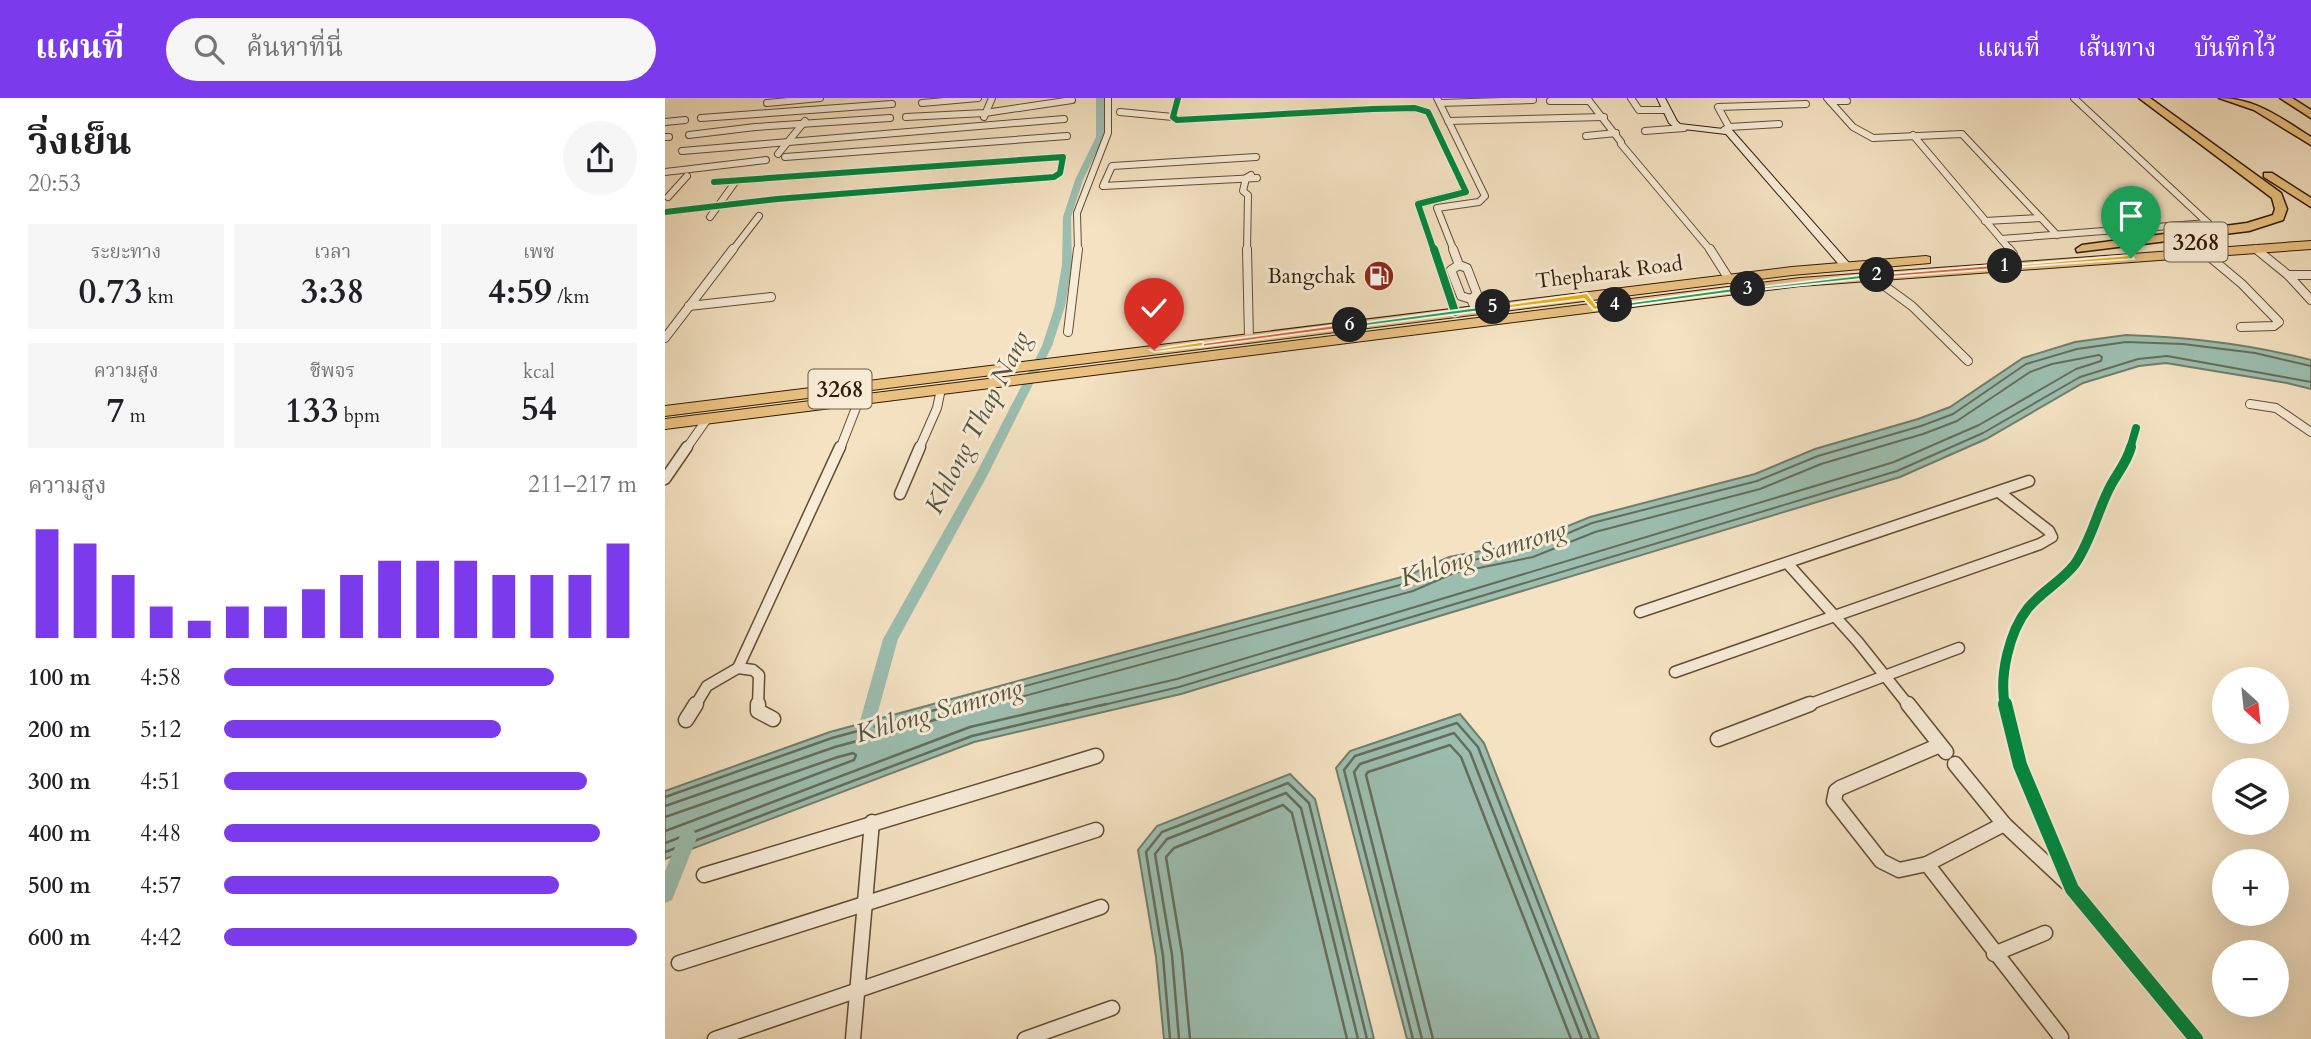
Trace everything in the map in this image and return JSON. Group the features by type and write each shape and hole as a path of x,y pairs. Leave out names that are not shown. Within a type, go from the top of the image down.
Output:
{"highway":[{"path":"2082,249 2249,227 2279,217 2281,209 2277,196 2144,98"},
{"path":"2224,98 2258,108 2311,142"},
{"path":"2302,98 2311,104"},
{"path":"2169,100 2170,111 2311,203"},
{"path":"2281,101 2311,115"},
{"path":"2281,101 2311,128"}],"main road":[{"name":"Thepharak Road","path":"665,411 1012,374 1051,375 1590,302 1729,279 1846,266 2311,235"},
{"name":"Thepharak Road","path":"665,425 941,389 1060,361 1455,312 1474,304 1590,302 1871,276 2311,245"}],"street":[{"path":"767,102 820,98"},
{"path":"922,103 978,98"},
{"path":"971,145 992,98"},
{"path":"1068,332 1078,258 1077,213 1108,133 1108,98"},
{"path":"1173,117 1178,98 1191,98"},
{"path":"1631,98 1639,110 1666,110"},
{"path":"1661,98 1673,122 1684,128"},
{"path":"1755,98 1765,113"},
{"path":"2001,239 2208,223 2074,98"},
{"path":"1550,101 1588,99 1716,257 1729,279"},
{"path":"906,117 985,113 1072,100"},
{"path":"1459,265 1451,270 1458,289 1461,296 1474,304 1477,294 1467,268 1459,265 1437,206 1479,202 1485,196 1439,100 1533,100"},
{"path":"1829,100 1861,134 1877,138 1962,134 2057,235"},
{"path":"1829,100 1847,101"},
{"path":"701,118 892,104"},
{"path":"1806,104 1717,108 1729,132 1846,266"},
{"path":"1120,112 1141,114 1146,118 1173,117 1177,120 1408,108 1428,112 1466,191 1455,197 1431,198 1418,204 1455,312"},
{"path":"665,172 775,161 782,156 815,109"},
{"path":"1448,121 1604,117"},
{"path":"689,135 890,118"},
{"path":"682,151 1064,119"},
{"path":"665,122 685,120"},
{"path":"1645,131 1727,129 1779,124"},
{"path":"1586,136 1616,133"},
{"path":"1913,135 2013,254"},
{"path":"782,156 971,145 1067,136"},
{"path":"1248,195 1253,192 1255,176 1256,154 1112,166 1109,167 1103,186 1255,176"},
{"path":"665,212 716,205 1054,177 1060,173 1063,158 714,182"},
{"path":"666,194 687,176"},
{"path":"1246,178 1243,191 1248,195"},
{"path":"710,216 737,181"},
{"path":"1248,195 1246,231 1251,306 1249,338"},
{"path":"665,338 759,216"},
{"path":"1985,221 2041,218"},
{"path":"2256,249 2288,275 2311,300"},
{"path":"2205,253 2242,284 2279,323 2274,326 2241,327"},
{"path":"2288,275 2311,275"},
{"path":"1871,276 1912,306 1968,361"},
{"path":"689,306 771,298"},
{"path":"900,494 937,408 941,389"},
{"path":"687,720 706,686 738,668 830,474 859,400"},
{"path":"2250,404 2276,408 2311,432"},
{"path":"665,479 707,419"},
{"path":"2072,889 2020,765 2004,702 2004,679 2014,631 2021,617 2074,565 2092,533 2110,486 2128,458 2136,428"},
{"path":"1640,612 2029,481"},
{"path":"1675,672 2040,544 2052,537 2049,531 1999,492"},
{"path":"1788,564 1943,749 1840,788 1834,798 1881,861 1899,870 1927,864 2007,827"},
{"path":"1718,739 1959,648"},
{"path":"738,668 753,670 759,675 758,711 773,719"},
{"path":"704,875 1096,756"},
{"path":"1955,764 2007,827 2048,863 2072,889 2196,1039"},
{"path":"853,1039 872,822"},
{"path":"679,963 1096,830"},
{"path":"1927,864 1994,954 2061,1037"},
{"path":"715,1039 1101,907"},
{"path":"1994,954 2045,933"},
{"path":"1025,1039 1112,1008"}],"water":[{"name":"Khlong Samrong","path":"2126,335 2219,342 2311,360 2311,389 2166,363 2139,366 2083,383 1986,439 1900,477 1181,694 974,742 665,859 665,791 830,732 1409,575 1449,557 1529,542 1590,517 1755,474 1815,449 1950,407 2023,358 2075,342"},
{"path":"1460,714 1484,743 1599,1039 1407,1039 1336,768 1350,751"},
{"path":"1290,774 1315,799 1374,1039 1164,1039 1156,957 1138,850 1157,826"}],"waterway":[{"name":"Khlong Thap Nang","path":"863,739 891,639 981,476 1047,346 1060,306 1067,265 1067,217 1079,180 1100,137 1100,98"},
{"path":"665,894 688,837"}],"cycle path":[{"path":"1178,98 1173,117 1177,120 1373,109 1415,108 1428,112 1466,192 1429,199 1418,204 1455,312"},
{"path":"665,212 777,199 1054,177 1060,173 1063,157 714,182"},
{"path":"2136,428 2128,458 2110,486 2092,533 2074,565 2028,608 2014,631 2004,679 2004,702 2020,765 2072,889 2196,1039"}],"place":[{"name":"Bangchak","path":"1379,276"}],"route":[{"path":"1154,350 1587,296 1594,308 1835,279 2131,258"}]}
